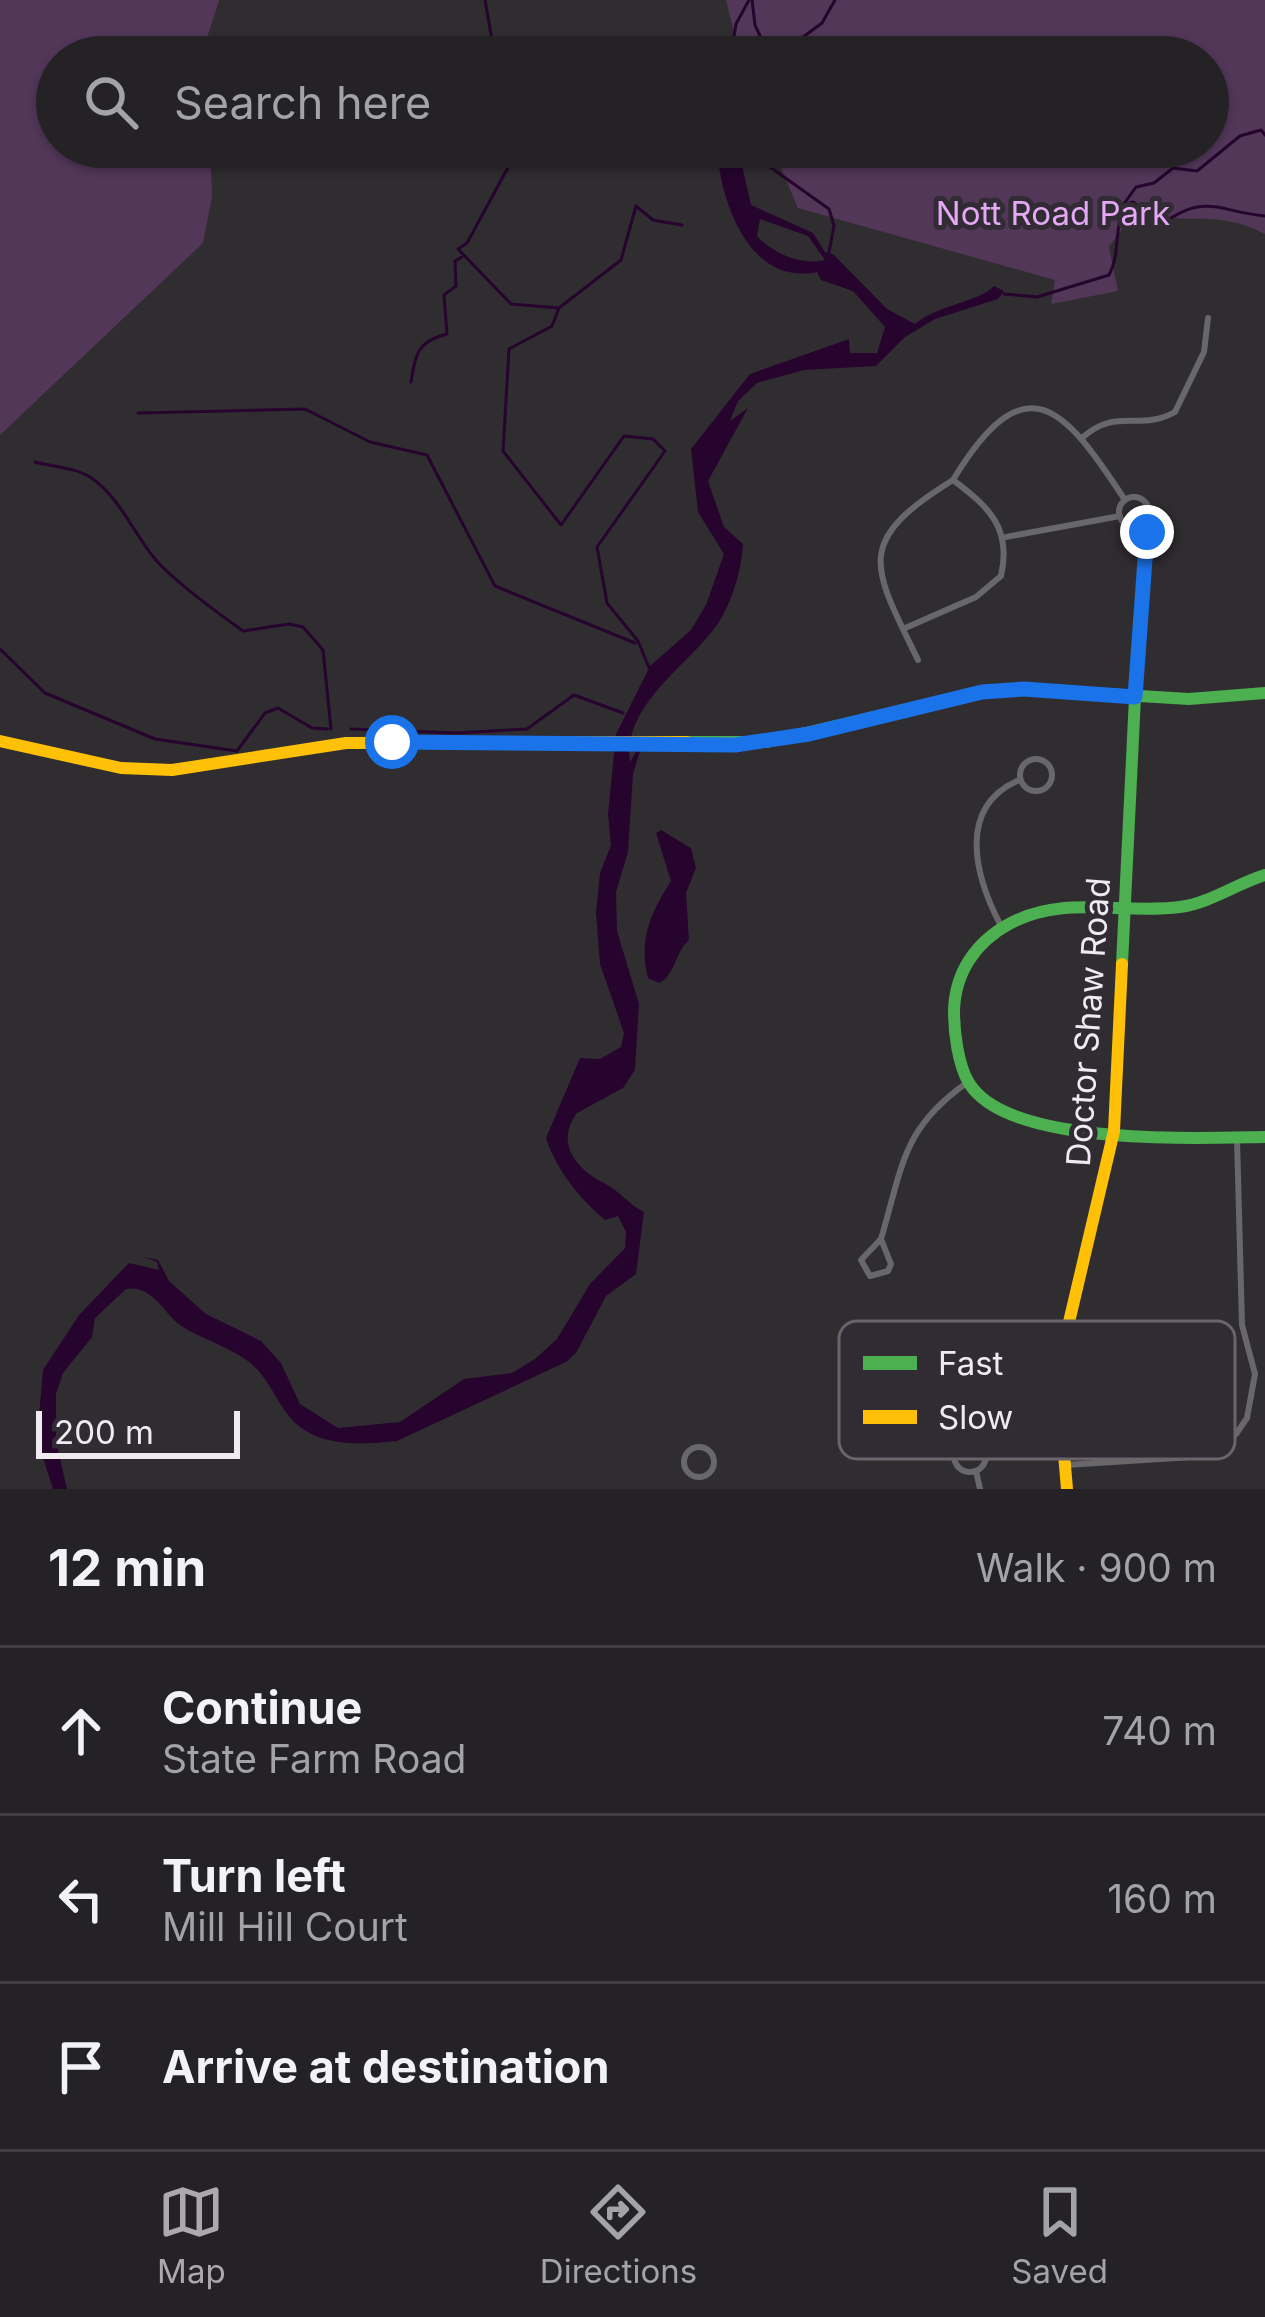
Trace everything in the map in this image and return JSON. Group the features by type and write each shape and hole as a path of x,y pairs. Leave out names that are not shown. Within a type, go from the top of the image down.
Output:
{"street":[{"path":"1084,437 1107,420 1150,423 1175,412 1204,352 1208,318"},
{"path":"918,660 881,580 885,536 912,506 953,480 980,437 1012,413 1055,415 1084,437 1125,500"},
{"path":"903,629 992,587 1001,576 1004,538 993,512 953,480"},
{"path":"1120,516 1129,526 1143,525 1149,517 1147,503 1139,497 1125,500"},
{"path":"1120,516 1125,500"},
{"path":"1004,538 1120,516"},
{"path":"1135,697 1147,532 1143,525"},
{"path":"0,741 148,770 224,765 346,743 767,742 982,692 1024,689 1189,700 1265,693"},
{"name":"Doctor Shaw Road","path":"1069,1321 1114,1131 1135,697"},
{"path":"1000,923 978,875 976,838 993,798 1017,781 1022,767 1035,760 1052,770 1052,781 1042,790 1017,781"},
{"path":"1265,875 1180,908 1082,905 1000,923 968,955 958,980 958,1048 968,1082 1012,1118 1114,1131 1265,1137"},
{"path":"881,1239 891,1264 887,1271 870,1276 860,1260 881,1239 916,1127 932,1107 968,1082"},
{"path":"1235,1429 1247,1418 1256,1374 1242,1325 1237,1139"},
{"path":"699,1446 709,1450 715,1462 696,1485 685,1459 699,1446"},
{"path":"954,1459 963,1471 976,1471 984,1459"},
{"name":"Doctor Shaw Road","path":"1065,1459 1067,1489"},
{"path":"1066,1465 1160,1459"},
{"path":"976,1471 980,1489"}],"green space":[{"path":"0,0 219,0 208,36 36,36 36,168 211,168 212,196 203,243 0,435"},
{"name":"Nott Road Park","path":"726,0 1265,0 1265,234 1232,222 1133,214 1109,247 1118,291 1051,304 1055,280 798,208 781,168 1229,168 1229,36 735,36"}],"shaded area":[{"path":"719,168 743,168 751,205 813,233 825,252 833,254 887,309 915,324 994,286 1004,291 998,299 935,319 905,337 876,366 804,370 757,383 738,401 730,421 748,408 708,481 724,527 743,544 736,583 719,622 647,703 630,741 630,762 644,738 633,774 628,852 616,892 617,931 639,1004 635,1070 623,1088 577,1113 568,1135 578,1163 644,1212 636,1274 606,1296 576,1353 566,1362 397,1441 362,1443 327,1440 306,1431 254,1366 183,1327 144,1291 126,1289 95,1318 92,1337 63,1373 56,1394 56,1441 67,1489 53,1489 37,1439 43,1370 79,1315 129,1263 159,1270 157,1262 144,1257 158,1260 169,1281 206,1314 261,1341 281,1363 300,1404 338,1428 400,1422 464,1379 512,1373 535,1359 557,1339 590,1284 625,1248 626,1232 618,1216 605,1220 587,1203 563,1173 546,1138 580,1058 600,1059 621,1047 624,1033 600,964 596,913 600,873 611,845 608,814 616,734 650,666 691,630 706,605 724,554 698,512 691,449 750,374 849,339 850,353 877,353 885,327 853,291 821,280 817,272 793,273 773,266 756,253 742,235","holes":["760,219 808,236 825,260 788,257 771,248 757,236"]},
{"path":"661,830 691,848 696,868 686,893 689,940 659,983 648,978 645,951 652,915 671,881 656,833"}],"waterway":[{"path":"485,0 491,36"},
{"path":"734,36 749,0"},
{"path":"752,0 760,36"},
{"path":"804,36 822,23 835,0"},
{"path":"1229,145 1261,130 1265,135"},
{"path":"508,168 467,243 458,249 511,304 559,308"},
{"path":"771,168 829,209 834,226 829,252"},
{"path":"1121,208 1136,187 1154,183 1173,168"},
{"path":"1173,168 1201,168"},
{"path":"1004,294 1037,297 1109,275 1126,204 1133,202 1162,224 1202,206 1265,216"},
{"path":"650,670 638,641 607,603 597,547 665,451 653,439 624,436 561,525 503,451 509,349 552,326 559,308 621,260 636,206 653,220 682,225"},
{"path":"411,382 420,350 447,334 444,295 456,286 455,261 462,257"},
{"path":"138,413 305,409 370,442 427,455 495,586 635,643"},
{"path":"35,462 78,471 100,485 163,567 243,631 289,624 303,627 323,650 331,729"},
{"path":"0,649 45,693 155,739 237,751 265,713 278,708 312,728 328,729"},
{"path":"351,729 456,733 527,729 574,695 623,713"}],"traffic: fast":[{"path":"687,742 767,742 982,692 1024,689 1189,699 1265,693"},
{"path":"1122,964 1135,697"},
{"path":"1265,875 1180,907 1051,910 1009,924 969,960 958,983 954,1011 957,1048 969,1083 990,1104 1022,1119 1106,1134 1265,1137"}],"traffic: slow":[{"path":"0,741 121,768 172,770 346,743 687,742"},
{"path":"1069,1321 1114,1131 1122,964"},
{"path":"1064,1459 1067,1489"}],"route":[{"path":"392,742 735,745 809,734 982,692 1024,689 1135,697 1147,532"}]}
